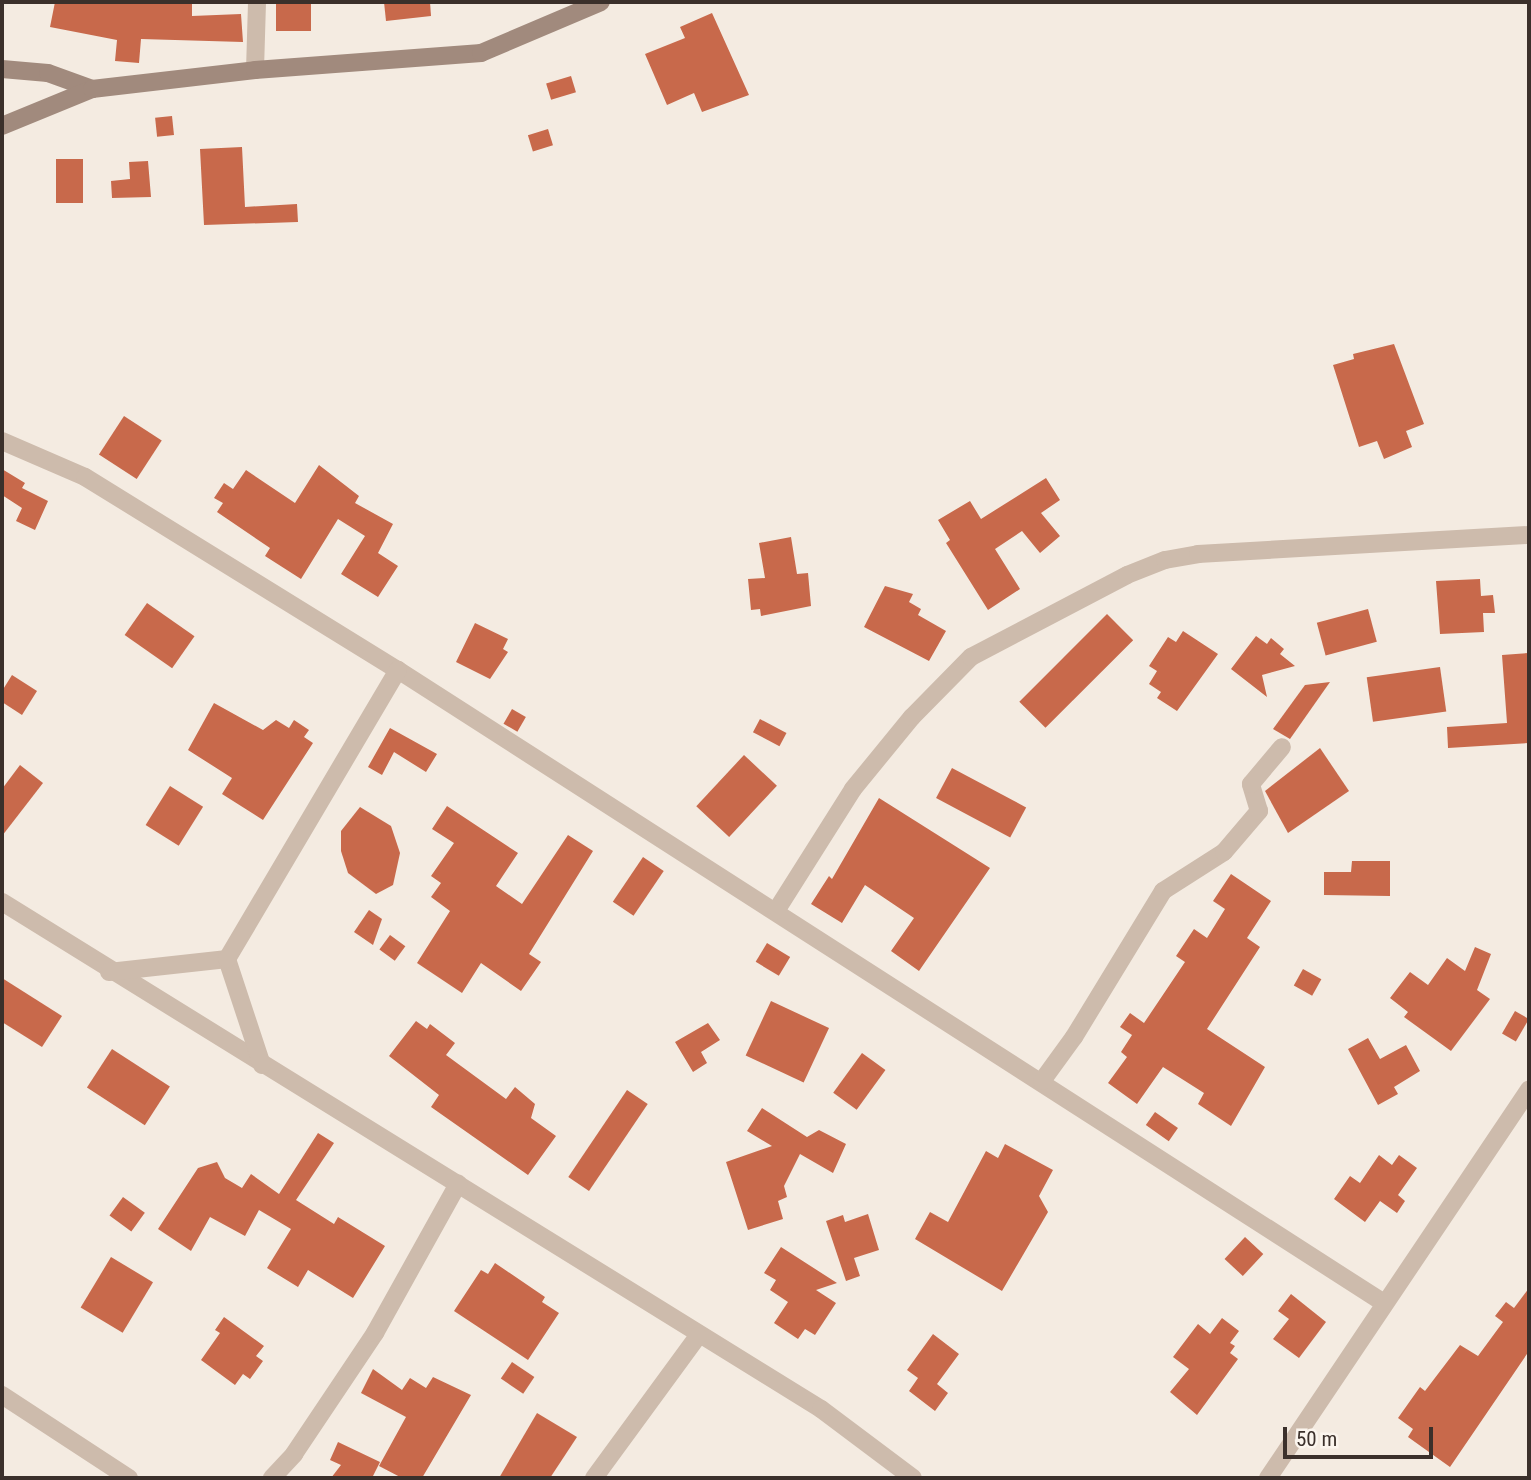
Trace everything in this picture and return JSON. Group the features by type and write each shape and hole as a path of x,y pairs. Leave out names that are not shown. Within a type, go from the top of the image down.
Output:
{"street":[{"path":"255,70 257,2"},
{"path":"2,126 92,89 255,70 481,53 601,2"},
{"path":"2,69 48,74 92,89"},
{"path":"2,441 85,477 398,670 1384,1303"},
{"path":"776,911 853,789 912,717 971,657 1127,575 1165,560 1198,554 1529,535"},
{"path":"262,1065 228,959 398,670"},
{"path":"1042,1081 1074,1037 1163,891 1224,852 1259,811 1251,784 1282,747"},
{"path":"2,902 109,972 458,1184 698,1336 821,1409 913,1478"},
{"path":"109,972 228,959"},
{"path":"1268,1478 1529,1089"},
{"path":"272,1478 294,1454 375,1333 458,1184"},
{"path":"594,1478 698,1336"},
{"path":"2,1395 129,1478"}],"building":[{"path":"55,2 192,2 192,16 241,14 243,42 141,39 139,63 115,61 117,40 50,27"},
{"path":"276,2 311,2 311,31 276,31"},
{"path":"384,2 430,2 431,16 386,21"},
{"path":"712,13 749,95 702,112 694,93 667,105 645,54 685,38 680,27"},
{"path":"571,76 576,92 551,100 546,84"},
{"path":"172,116 174,135 157,137 155,118"},
{"path":"548,129 553,145 533,151 528,135"},
{"path":"242,147 245,207 297,204 298,222 204,225 200,149"},
{"path":"56,159 83,159 83,203 56,203"},
{"path":"148,161 151,197 112,198 111,181 130,179 129,162"},
{"path":"1394,344 1424,424 1406,431 1412,447 1384,459 1377,441 1359,447 1333,365 1354,359 1353,354"},
{"path":"124,416 162,441 137,479 99,455"},
{"path":"319,465 359,496 355,503 393,524 378,553 398,566 378,597 341,574 365,536 338,519 301,579 265,556 270,548 217,512 223,503 214,498 224,483 233,489 246,470 295,503"},
{"path":"2,469 25,483 22,488 48,501 35,530 16,521 22,508 2,495"},
{"path":"1046,478 1060,500 1041,513 1060,536 1040,553 1022,531 995,549 1020,589 988,610 946,543 950,540 938,520 970,501 981,519"},
{"path":"791,537 797,574 808,573 811,606 761,616 760,609 751,610 748,579 765,578 759,543"},
{"path":"1480,579 1481,596 1493,595 1495,613 1483,613 1484,632 1440,634 1436,581"},
{"path":"885,586 913,594 909,602 921,609 918,615 946,631 929,661 864,627"},
{"path":"147,603 195,636 172,668 125,635"},
{"path":"1368,609 1377,642 1326,656 1317,623"},
{"path":"1107,614 1133,640 1045,728 1019,702"},
{"path":"475,623 508,639 503,649 508,652 490,679 456,662"},
{"path":"1183,631 1218,654 1177,711 1157,698 1161,692 1149,684 1157,671 1149,666 1168,637 1176,642"},
{"path":"1256,636 1267,644 1271,638 1284,649 1280,654 1295,666 1262,675 1267,697 1231,669"},
{"path":"1529,653 1529,743 1448,748 1447,727 1507,723 1502,655"},
{"path":"1440,667 1446,712 1373,722 1367,677"},
{"path":"12,675 37,691 22,715 2,702 2,691"},
{"path":"1330,682 1290,739 1273,729 1305,685"},
{"path":"214,703 263,730 276,720 289,728 294,720 309,730 304,737 313,743 263,820 222,794 232,778 188,750"},
{"path":"512,709 526,717 517,732 504,724"},
{"path":"760,719 786,733 779,746 753,732"},
{"path":"390,728 437,754 426,772 394,752 382,775 368,767"},
{"path":"1320,748 1349,791 1288,833 1265,791"},
{"path":"744,755 777,786 729,837 696,806"},
{"path":"20,765 43,783 2,836 2,789"},
{"path":"952,768 1026,807 1010,837 936,798"},
{"path":"170,786 203,807 179,846 146,825"},
{"path":"879,798 990,868 919,971 891,951 914,918 865,885 842,923 811,904 829,876 832,879"},
{"path":"447,806 518,853 496,886 522,904 568,835 593,851 529,954 541,962 521,991 481,963 462,993 417,963 450,911 431,897 441,883 431,876 454,843 432,829"},
{"path":"360,807 391,826 400,853 393,885 376,894 348,873 341,851 341,831"},
{"path":"643,857 664,871 634,916 613,902"},
{"path":"1352,861 1390,861 1390,896 1324,895 1324,872 1351,872"},
{"path":"1231,874 1271,901 1247,938 1260,947 1207,1029 1265,1067 1231,1126 1198,1104 1204,1093 1163,1067 1137,1104 1108,1083 1127,1057 1121,1052 1132,1035 1120,1027 1130,1013 1144,1023 1185,962 1176,956 1194,929 1207,938 1225,909 1213,901"},
{"path":"369,910 382,919 373,945 354,932"},
{"path":"390,935 405,946 395,961 379,950"},
{"path":"767,943 790,957 779,976 756,962"},
{"path":"1475,947 1491,954 1477,990 1490,999 1451,1051 1404,1017 1408,1012 1390,998 1410,972 1428,985 1447,958 1465,971"},
{"path":"1303,969 1321,979 1312,996 1294,986"},
{"path":"2,978 62,1016 42,1047 2,1022"},
{"path":"771,1001 829,1028 804,1082 746,1055"},
{"path":"1515,1011 1529,1019 1516,1042 1502,1034"},
{"path":"416,1021 427,1029 430,1024 455,1043 446,1055 506,1099 515,1087 535,1104 531,1118 556,1136 528,1175 431,1107 439,1095 389,1056"},
{"path":"708,1023 720,1040 701,1052 707,1063 693,1072 675,1042"},
{"path":"1368,1038 1380,1059 1406,1045 1420,1071 1394,1087 1398,1094 1378,1105 1348,1049"},
{"path":"112,1049 170,1087 145,1125 87,1088"},
{"path":"862,1053 885,1070 857,1110 833,1093"},
{"path":"627,1090 648,1104 589,1191 568,1177"},
{"path":"762,1108 807,1137 819,1130 846,1144 833,1173 800,1154 784,1186 787,1197 778,1201 783,1219 748,1230 726,1162 772,1146 747,1131"},
{"path":"1155,1112 1178,1128 1169,1141 1146,1125"},
{"path":"318,1133 334,1143 296,1200 334,1224 338,1217 385,1246 353,1298 308,1270 298,1287 267,1268 291,1229 259,1210 245,1236 210,1217 191,1251 158,1229 198,1168 217,1162 225,1178 242,1188 251,1174 279,1194"},
{"path":"1005,1144 1053,1170 1039,1196 1048,1212 1002,1291 915,1239 930,1212 948,1222 986,1151 998,1158"},
{"path":"1379,1155 1392,1165 1399,1155 1417,1168 1398,1195 1405,1201 1397,1213 1380,1201 1365,1222 1334,1199 1350,1176 1360,1183"},
{"path":"123,1197 145,1213 131,1231 109,1216"},
{"path":"868,1214 879,1250 854,1258 860,1276 846,1281 826,1221 843,1215 845,1222"},
{"path":"1245,1237 1263,1254 1243,1276 1225,1259"},
{"path":"781,1247 837,1283 816,1290 836,1303 815,1335 805,1329 798,1339 774,1323 788,1302 770,1290 776,1280 764,1273"},
{"path":"111,1257 153,1282 123,1333 81,1308"},
{"path":"495,1263 545,1297 542,1302 559,1313 528,1360 454,1311 481,1270 488,1274"},
{"path":"1529,1288 1529,1351 1450,1467 1408,1437 1413,1429 1398,1418 1420,1387 1425,1391 1460,1345 1478,1356 1503,1322 1495,1316 1506,1302 1514,1308"},
{"path":"1291,1294 1326,1322 1299,1358 1273,1339 1289,1319 1278,1311"},
{"path":"224,1317 264,1346 256,1356 263,1361 250,1379 243,1374 235,1385 201,1360 220,1333 215,1330"},
{"path":"1222,1318 1239,1331 1230,1343 1235,1346 1230,1353 1238,1359 1197,1415 1170,1392 1189,1369 1173,1357 1198,1324 1210,1334"},
{"path":"933,1334 959,1354 937,1384 948,1393 935,1411 909,1391 918,1378 907,1370"},
{"path":"512,1362 534,1377 523,1394 501,1379"},
{"path":"373,1369 402,1390 410,1378 426,1388 433,1377 471,1395 422,1478 402,1478 379,1466 406,1417 361,1393"},
{"path":"537,1413 577,1437 550,1478 499,1478"},
{"path":"338,1442 380,1462 372,1478 331,1478 341,1465 330,1460"}]}
